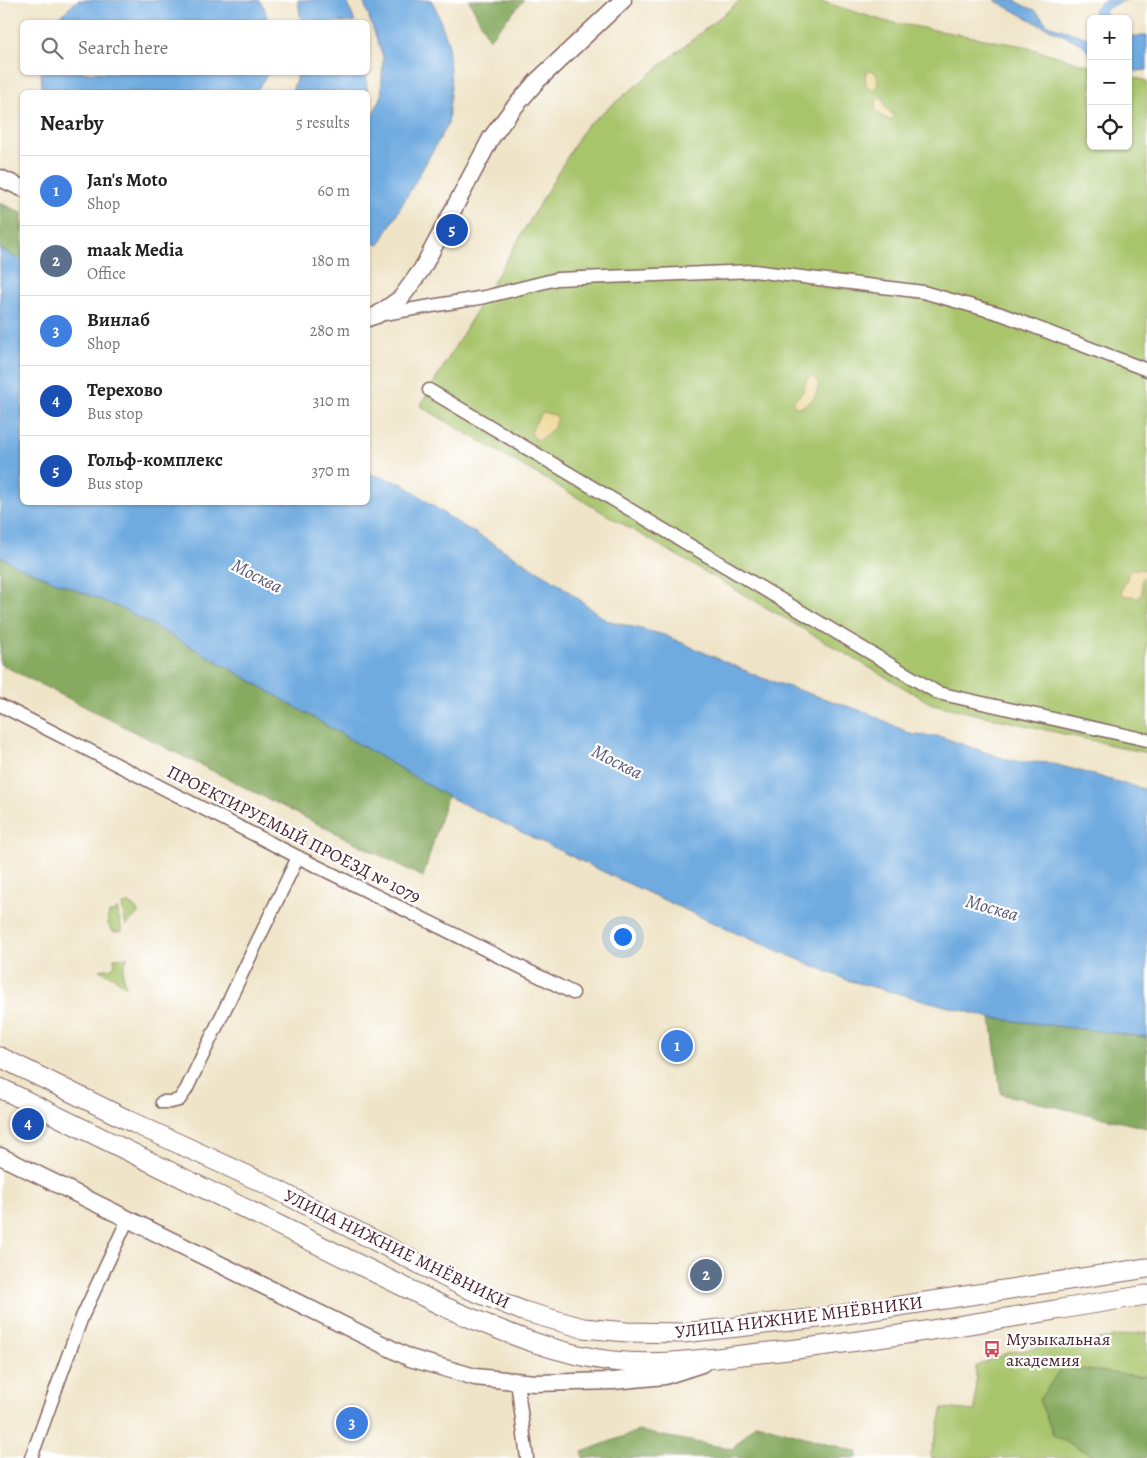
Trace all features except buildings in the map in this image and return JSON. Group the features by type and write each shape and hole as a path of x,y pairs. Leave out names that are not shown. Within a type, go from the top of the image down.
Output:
{"main road":[{"name":"УЛИЦА НИЖНИЕ МНЁВНИКИ","path":"0,1057 264,1184 464,1287 523,1311 583,1328 628,1332 683,1333 827,1318 1147,1268"},
{"name":"УЛИЦА НИЖНИЕ МНЁВНИКИ","path":"0,1088 447,1308 509,1334 574,1354 610,1361 637,1363 723,1357 879,1339 1147,1296"}],"street":[{"path":"372,316 401,298 422,269 491,138 511,111 537,81 623,0"},
{"path":"0,178 20,187"},
{"path":"372,316 485,296 556,278 754,271 922,292 1001,314 1147,370"},
{"path":"430,390 938,693 1147,740"},
{"name":"ПРОЕКТИРУЕМЫЙ ПРОЕЗД № 1079","path":"0,705 298,857 573,993"},
{"path":"162,1102 179,1100 186,1090 298,857"},
{"path":"0,1156 410,1358 475,1377 535,1383 613,1381 665,1376 723,1357"},
{"path":"31,1458 82,1317 128,1219"},
{"path":"517,1381 528,1458"}],"green space":[{"path":"469,0 524,0 489,39"},
{"path":"741,0 817,0 884,21 1018,45 1087,65 1087,150 1132,150 1132,77 1147,81 1147,753 932,704 420,406 585,127"},
{"path":"0,203 20,212 20,258 15,258 0,248"},
{"path":"0,556 15,565 123,609 224,665 447,796 423,877 0,664"},
{"path":"129,903 136,908 138,913 126,926 122,905"},
{"path":"117,908 122,932 114,932 108,924 109,913 116,911"},
{"path":"128,957 123,972 126,987 114,977 99,970 112,968 115,964 114,958"},
{"path":"991,1018 1147,1037 1147,1128 1001,1094"},
{"path":"1147,1332 1147,1375 1141,1376 1094,1458 930,1458 943,1408 975,1411 976,1366 1010,1352"},
{"path":"1062,1367 1141,1376 1147,1375 1147,1458 1094,1458 1094,1456 1054,1436 1039,1400"},
{"path":"756,1423 858,1452 857,1458 583,1458 582,1452 638,1431 732,1449"}],"sand":[{"path":"866,72 875,72 877,78 878,85 876,89 870,88 865,82"},
{"path":"883,97 885,107 895,117 890,120 881,116 875,109 877,99"},
{"path":"813,376 818,381 815,396 809,403 795,407 793,401 803,392 807,379"},
{"path":"541,414 555,415 558,419 554,428 539,440 532,435 532,428"},
{"path":"1133,569 1147,570 1147,575 1142,579 1142,593 1138,599 1132,596 1125,596 1121,591 1128,573"}],"water":[{"path":"78,0 259,0 264,7 267,20 56,20"},
{"path":"298,0 346,0 354,20 301,20"},
{"path":"363,0 431,0 448,42 451,85 448,124 379,245 370,242 370,119 381,98 383,57"},
{"path":"994,0 1015,0 1035,10 1048,25 1087,38 1087,50 1084,45"},
{"path":"1104,0 1127,0 1115,4 1104,11 1106,15 1094,15 1094,10"},
{"path":"1132,36 1147,36 1147,70 1132,70"},
{"path":"41,75 267,75 257,90 42,90"},
{"path":"297,75 366,75 367,90 293,90"},
{"name":"Москва","path":"0,248 15,258 20,258 20,505 370,505 370,474 403,484 450,518 555,581 606,620 664,635 762,678 868,713 913,735 938,736 1011,761 1051,763 1147,790 1147,1037 991,1018 847,980 731,931 447,796 224,665 123,609 15,565 0,556"}],"place":[{"name":"Гольф-комплекс","path":"452,230"},
{"name":"Jan's Moto","path":"677,1046"},
{"name":"Терехово","path":"28,1124"},
{"name":"maak Media","path":"706,1275"},
{"name":"Музыкальная академия","path":"992,1349"},
{"name":"Винлаб","path":"352,1423"}]}
